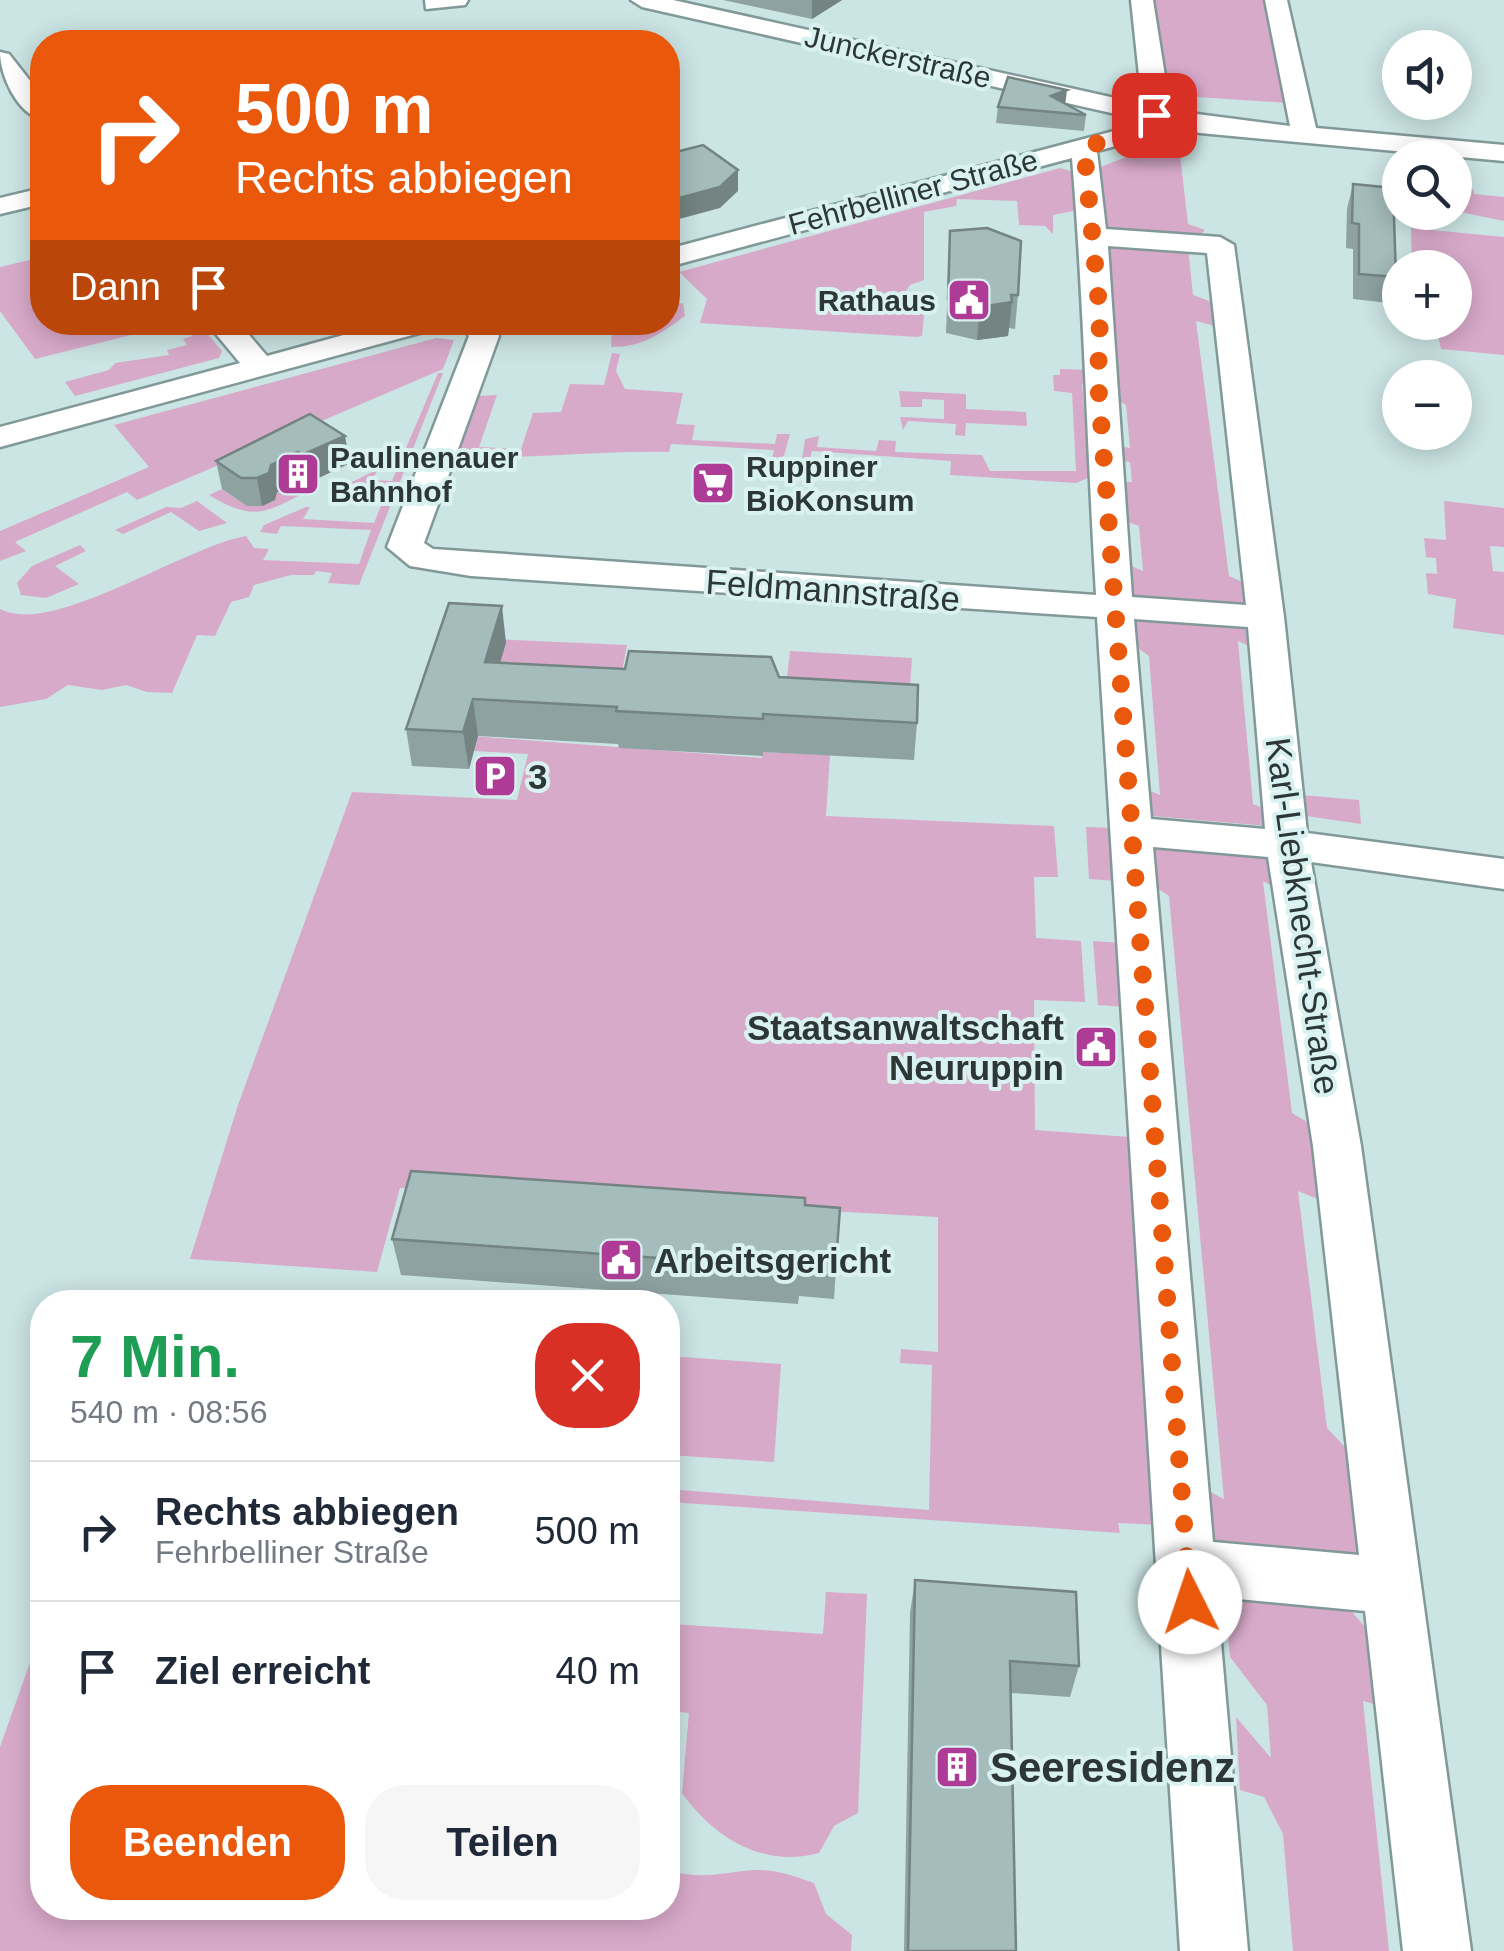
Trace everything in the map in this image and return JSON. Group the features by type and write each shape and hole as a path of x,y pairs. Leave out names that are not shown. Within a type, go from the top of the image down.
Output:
{"street":[{"name":"Junckerstraße","path":"642,0 1200,125 1504,153"},
{"path":"1142,0 1156,96 1154,115"},
{"path":"1276,0 1305,135"},
{"path":"0,60 30,90"},
{"name":"Fehrbelliner Straße","path":"680,255 1084,148 1134,130 1154,115"},
{"path":"1084,148 1100,316 1130,831 1214,1951"},
{"path":"0,206 30,199"},
{"name":"Karl-Liebknecht-Straße","path":"1091,238 1220,245 1266,617 1287,844 1337,1146 1436,1951"},
{"path":"232,335 260,367"},
{"path":"0,437 378,335"},
{"name":"Feldmannstraße","path":"483,335 405,546 423,558 472,565 1266,617"},
{"path":"1130,831 1287,844 1504,874"},
{"path":"1188,1567 1390,1586"}],"shaded area":[{"path":"1150,0 1269,0 1287,103 1168,95"},
{"path":"1178,137 1188,224 1205,230 1199,236 1108,231 1101,226 1098,168"},
{"path":"1060,168 1074,172 1078,210 1053,215 1053,234 1045,226 1019,225 1017,201 957,199 956,206 924,212 924,280 910,285 901,299 909,309 924,315 922,336 700,323 707,299 680,272"},
{"path":"1472,189 1474,194 1504,197 1504,221 1472,214"},
{"path":"1411,230 1504,237 1504,355 1441,349 1439,340 1472,340 1472,250 1412,250"},
{"path":"1122,245 1188,248 1193,295 1212,302 1215,326 1196,321 1229,576 1249,585 1248,604 1126,595 1124,563 1143,571 1139,526 1122,520 1119,482 1132,482 1130,462 1115,460 1115,445 1130,448 1126,405 1108,395 1107,381 1117,374 1104,250"},
{"path":"30,260 30,335 131,335 35,359 0,311 0,267"},
{"path":"208,335 222,351 219,358 75,396 65,382 109,370 115,363 169,355 167,350 187,345 183,339"},
{"path":"612,335 657,335 633,345 611,347"},
{"path":"436,338 454,340 443,369 137,500 127,492 15,542 26,551 0,561 0,531 149,467 114,425"},
{"path":"612,353 620,354 616,371 625,389 683,393 676,424 695,425 692,440 775,444 777,434 790,434 784,456 772,460 774,450 671,444 669,452 512,457 460,456 454,448 475,396 497,395 479,447 521,449 533,413 561,412 570,384 604,385"},
{"path":"1060,369 1091,370 1092,384 1082,384 1090,477 1076,483 950,475 951,461 812,451 809,463 802,460 805,439 819,436 817,447 876,451 879,440 896,441 895,452 982,455 990,471 1076,471 1072,393 1054,391 1053,375 1060,375"},
{"path":"438,373 443,373 359,585 328,583 332,573 316,571 314,575 291,575 254,585 249,597 231,602 215,636 197,635 172,693 147,692 126,685 102,690 68,685 46,699 0,707 0,609 23,614 51,611 246,536 254,548 269,549 263,560 359,564 371,530 281,526 277,534 260,532 264,525 306,507 310,507 303,519 374,523 387,491 352,489 345,498 328,494 378,469 372,480 392,481"},
{"path":"899,391 966,394 966,409 1026,412 1027,426 966,423 965,436 955,435 956,424 908,421 903,430 900,417 944,419 944,400 922,399 922,407 901,407"},
{"path":"303,480 315,487 262,511 239,509 209,495 222,489 247,506"},
{"path":"197,501 227,523 199,531 171,512 123,534 115,530 166,507 181,508"},
{"path":"1444,501 1504,508 1504,547 1490,546 1493,571 1504,572 1504,635 1453,628 1456,599 1428,594 1426,573 1437,574 1436,558 1426,557 1424,538 1446,540"},
{"path":"80,545 86,551 55,566 79,584 46,598 21,595 17,583 32,566"},
{"path":"1143,618 1253,623 1257,650 1238,641 1253,804 1277,814 1267,826 1141,815 1137,785 1160,795 1149,656 1128,641 1127,625"},
{"path":"492,639 627,645 616,705 499,665 506,644"},
{"path":"790,651 912,658 910,687 783,715"},
{"path":"472,736 762,758 763,752 830,755 826,816 1054,826 1058,877 1034,877 1036,938 1081,941 1085,1002 1034,1000 1035,1130 1130,1137 1160,1525 1118,1523 1120,1533 680,1503 680,1490 929,1510 932,1365 900,1363 901,1349 938,1352 938,1217 400,1188 377,1272 190,1259 238,1105 352,792 517,800 528,754 474,751"},
{"path":"1301,795 1359,800 1361,824 1306,816"},
{"path":"1086,827 1114,828 1116,881 1089,879"},
{"path":"1163,845 1274,857 1284,893 1263,881 1292,1113 1319,1129 1325,1202 1298,1191 1327,1428 1360,1463 1359,1559 1218,1543 1196,1522 1195,1484 1224,1499 1169,896 1148,882 1150,847"},
{"path":"1093,941 1121,943 1126,1007 1098,1005"},
{"path":"680,1357 781,1364 774,1462 680,1456"},
{"path":"1224,1590 1346,1605 1372,1635 1396,1710 1363,1701 1389,1951 1293,1951 1283,1834 1264,1797 1240,1790 1236,1717 1271,1758 1267,1705 1230,1657"},
{"path":"826,1592 867,1594 858,1813 834,1826 819,1853 798,1857 759,1852 725,1836 682,1793 689,1713 680,1712 680,1625 823,1634"},
{"path":"30,1663 30,1920 680,1920 680,1873 761,1870 814,1883 826,1914 852,1935 851,1951 0,1951 0,1747"}],"building":[{"path":"1008,77 1067,90 1051,96 1086,115 998,107"},
{"path":"703,145 738,170 720,187 680,198 680,151"},
{"path":"1353,184 1382,187 1382,230 1394,230 1395,250 1382,250 1382,276 1359,274 1359,224 1352,223"},
{"path":"987,228 1021,241 1018,295 1011,295 1012,302 980,307 948,299 950,231"},
{"path":"310,414 345,436 302,455 298,452 271,465 269,473 257,478 241,478 216,461"},
{"path":"449,603 502,606 485,662 625,669 629,651 771,657 779,677 918,685 917,723 763,714 763,719 473,699 463,732 406,729"},
{"path":"411,1171 805,1198 805,1205 840,1208 836,1263 800,1260 800,1268 392,1239"},
{"name":"Seeresidenz","path":"915,1580 1076,1592 1079,1666 1010,1661 1016,1951 908,1951"}],"place":[{"name":"Rathaus","path":"969,300"},
{"name":"Paulinenauer Bahnhof","path":"298,474"},
{"name":"Ruppiner BioKonsum","path":"713,483"},
{"name":"3","path":"495,776"},
{"name":"Staatsanwaltschaft Neuruppin","path":"1096,1047"},
{"name":"Arbeitsgericht","path":"621,1260"},
{"name":"Seeresidenz","path":"957,1767"}],"route":[{"path":"1154,115 1134,130 1084,148 1100,316 1098,381 1146,1054 1190,1602"}]}
